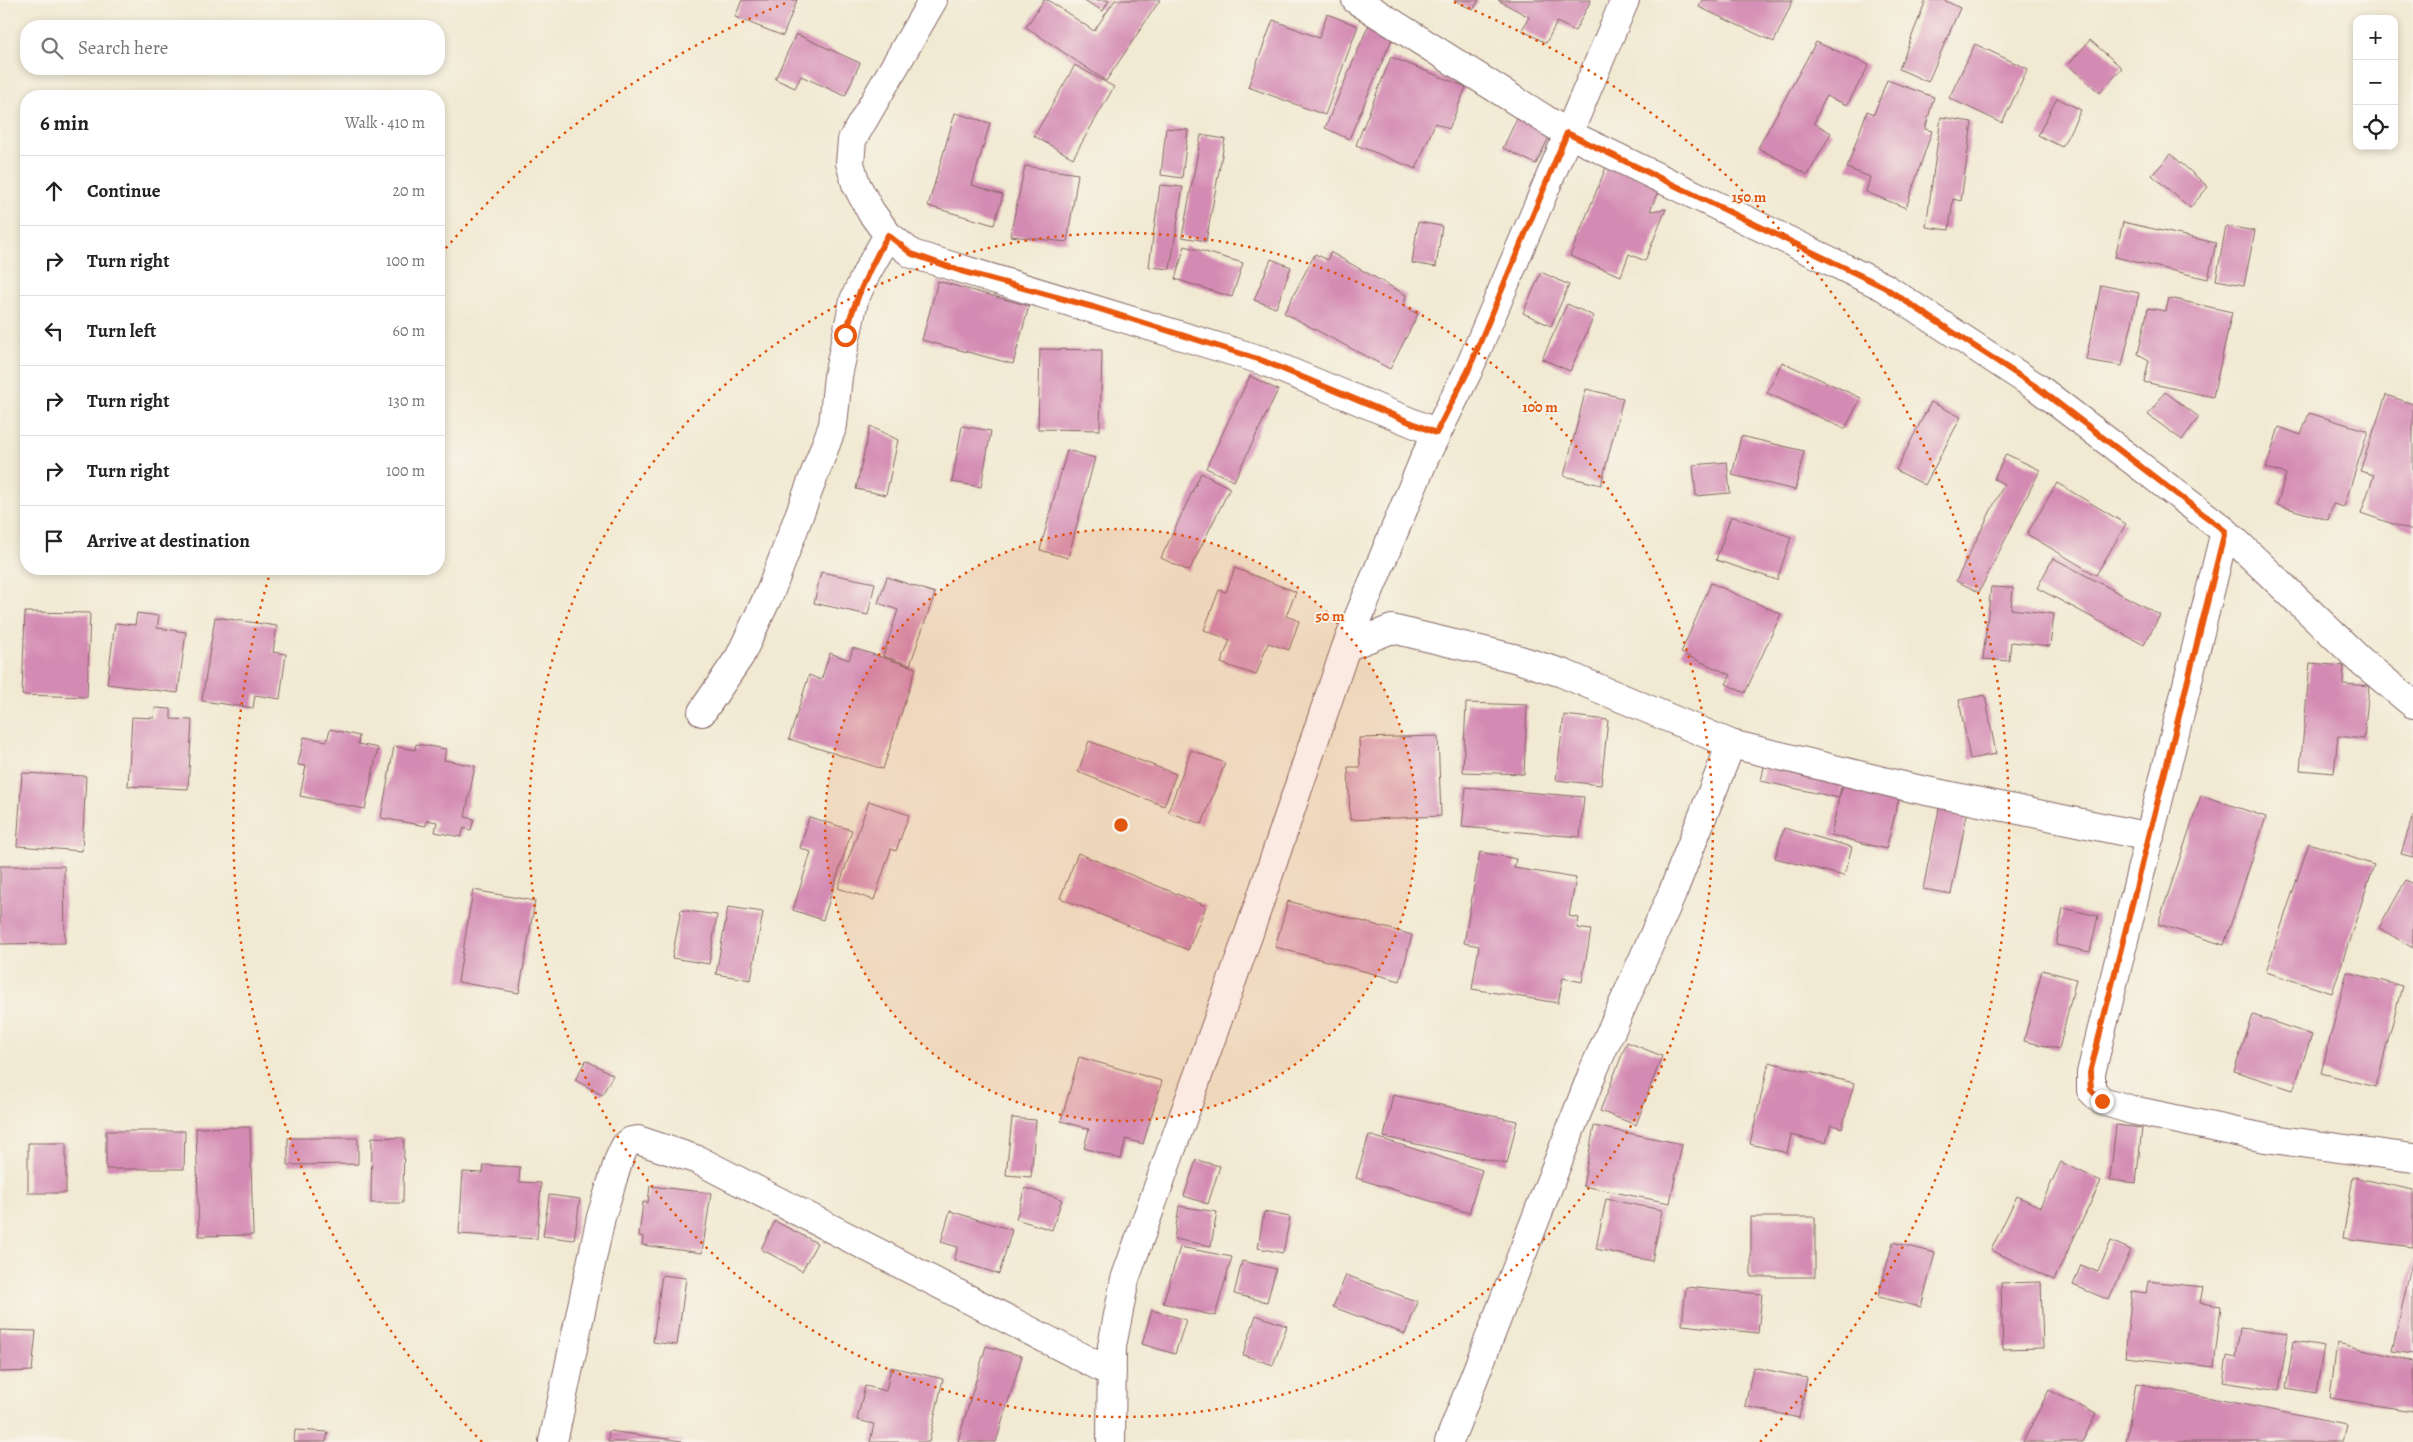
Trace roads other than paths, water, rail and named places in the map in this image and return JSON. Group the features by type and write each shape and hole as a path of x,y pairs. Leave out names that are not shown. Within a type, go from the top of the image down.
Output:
{"street":[{"path":"933,0 858,126 852,140 850,164 856,184 871,212 888,235 912,254 961,271 1093,307 1261,360 1436,433"},
{"path":"1356,0 1567,133 1884,287 2038,388 2225,531 2360,660 2413,704"},
{"path":"1111,1442 1112,1346 1124,1279 1249,933 1346,647 1436,433 1468,371 1567,133 1625,0"},
{"path":"702,712 740,656 771,590 833,425 838,376 854,300 888,235"},
{"path":"2225,531 2090,1073 2091,1090 2102,1101 2132,1110 2265,1138 2413,1158"},
{"path":"1366,597 1392,629"},
{"path":"1346,647 1392,629 1514,658 1562,673 1731,744 1912,788 2150,838"},
{"path":"1449,1442 1594,1069 1672,894 1731,744"},
{"path":"553,1442 601,1217 619,1159 625,1146 631,1141 638,1140 698,1160 1112,1373"}]}
